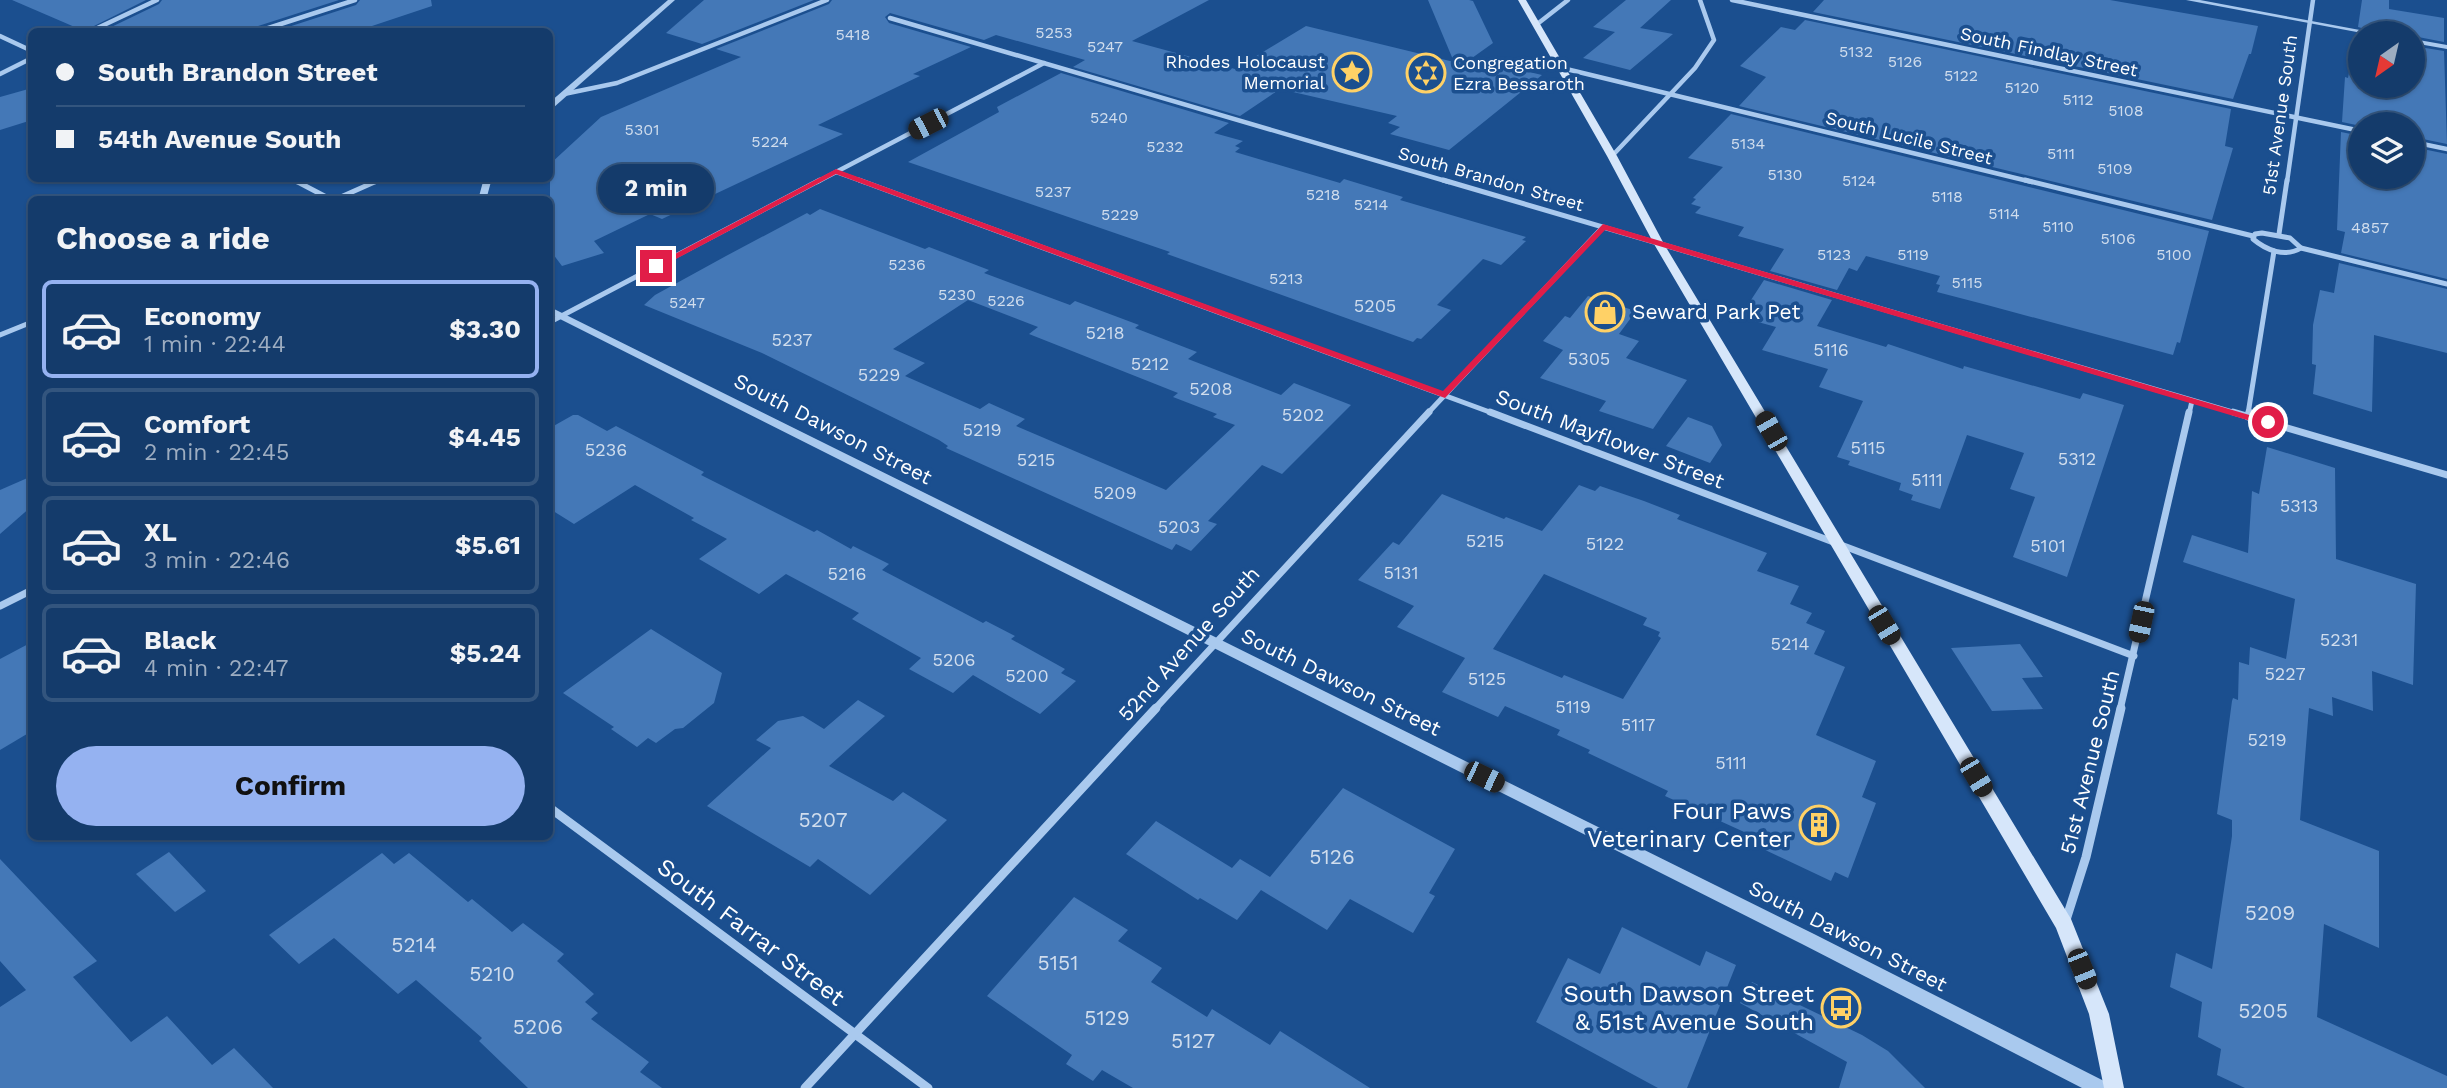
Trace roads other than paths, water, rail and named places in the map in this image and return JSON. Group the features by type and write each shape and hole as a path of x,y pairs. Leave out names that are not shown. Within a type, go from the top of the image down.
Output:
{"main road":[{"path":"1522,0 1558,67 1612,156 1659,244 2064,925 2099,1014 2114,1088"}],"street":[{"path":"98,28 157,0"},
{"path":"268,28 355,0"},
{"path":"553,103 672,0"},
{"path":"564,94 617,83 827,0"},
{"path":"1536,25 1568,0"},
{"path":"1612,156 1695,68 1714,40 1700,0"},
{"name":"South Findlay Street","path":"1732,0 2348,128"},
{"path":"2189,0 2348,29"},
{"name":"51st Avenue South","path":"2279,234 2313,0"},
{"name":"South Brandon Street","path":"890,18 2447,475"},
{"path":"0,36 28,49"},
{"path":"2426,43 2447,47"},
{"path":"0,74 28,60"},
{"path":"553,320 1044,63"},
{"name":"South Lucile Street","path":"1558,67 2253,236"},
{"path":"2425,144 2447,149"},
{"name":"South Mayflower Street","path":"836,172 1445,395 2134,656"},
{"path":"297,182 325,196"},
{"path":"342,196 376,182"},
{"name":"52nd Avenue South","path":"805,1088 1603,227"},
{"path":"2301,248 2292,253 2274,251 2260,246 2253,236 2262,233 2279,234 2294,241 2301,248 2447,284"},
{"path":"2248,416 2274,251"},
{"name":"South Dawson Street","path":"553,312 1808,939 2100,1088"},
{"path":"0,335 28,324"},
{"name":"51st Avenue South","path":"2064,925 2086,856 2192,401"},
{"path":"0,606 28,592"},
{"name":"South Farrar Street","path":"553,810 928,1088"}],"place":[{"name":"Rhodes Holocaust Memorial","path":"1352,72"},
{"name":"Congregation Ezra Bessaroth","path":"1426,73"},
{"name":"Seward Park Pet","path":"1605,312"},
{"name":"Four Paws Veterinary Center","path":"1819,825"},
{"name":"South Dawson Street & 51st Avenue South","path":"1841,1008"}]}
